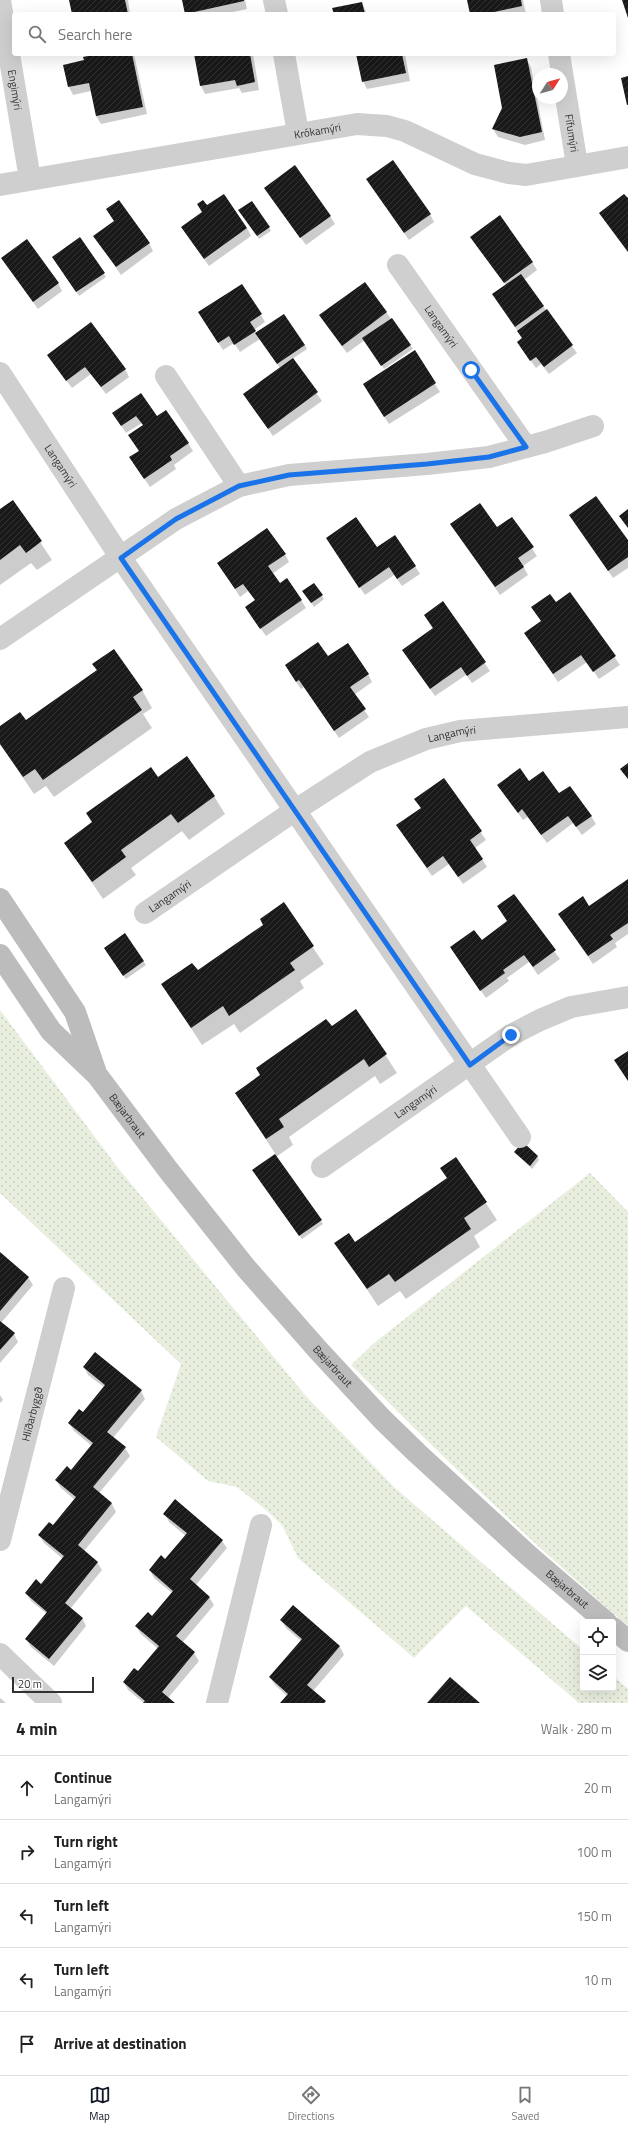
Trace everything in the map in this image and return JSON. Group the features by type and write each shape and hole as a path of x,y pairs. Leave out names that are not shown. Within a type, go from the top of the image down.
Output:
{"street":[{"name":"Engimýri","path":"0,0 30,179"},
{"path":"274,0 277,12"},
{"path":"551,0 553,12"},
{"path":"284,56 298,133"},
{"name":"Fífumýri","path":"559,56 577,165"},
{"name":"Krókamýri","path":"0,185 357,124 371,124 405,131 475,164 509,173 526,175 628,157"},
{"name":"Langamýri","path":"398,265 526,447"},
{"name":"Langamýri","path":"0,373 121,558 520,1137"},
{"path":"166,376 239,486"},
{"path":"0,640 176,519 239,486 289,475 427,464 489,457 545,442 593,426"},
{"name":"Langamýri","path":"145,913 294,811 370,762 426,739 467,731 628,717"},
{"name":"Bæjarbraut","path":"0,899 75,1012 97,1075"},
{"name":"Bæjarbraut","path":"0,955 51,1031 97,1075 168,1171 246,1268 372,1408 417,1453 529,1556 602,1619"},
{"name":"Langamýri","path":"322,1167 511,1035 540,1020 571,1007 628,997"},
{"name":"Hlíðarbyggð","path":"0,1540 64,1288"},
{"path":"217,1703 261,1525"},
{"path":"616,1631 628,1641"},
{"path":"0,1654 51,1703"}],"green space":[{"path":"0,1010 118,1168 305,1395 394,1487 580,1647 580,1691 616,1691 616,1679 628,1689 628,1703 579,1703 466,1606 414,1658 298,1558 282,1525 265,1509 237,1487 208,1481 156,1437 181,1364 0,1193"},
{"path":"590,1173 628,1212 628,1626 487,1498 351,1365 373,1344"}],"building":[{"path":"69,0 125,0 128,12 72,12"},
{"path":"182,0 244,0 194,12 185,12"},
{"path":"467,0 521,0 522,6 494,12 470,12"},
{"path":"622,0 628,0 628,18"},
{"path":"362,2 364,12 333,12 332,8"},
{"path":"132,56 143,107 96,116 89,83 68,87 63,65 84,60 83,57"},
{"path":"194,56 250,56 255,82 237,86 235,80 200,86"},
{"path":"356,56 402,56 406,73 362,82"},
{"path":"527,58 532,83 532,104 536,104 542,132 520,137 492,129 502,108 494,65"},
{"path":"628,76 628,105 627,105 621,78"},
{"path":"393,160 431,214 404,233 366,179"},
{"path":"295,165 331,216 300,238 264,188"},
{"path":"224,194 247,228 204,259 181,227 202,212 197,204 203,200 207,205"},
{"path":"624,194 628,198 628,252 599,213"},
{"path":"119,200 150,243 116,267 93,236 114,221 106,209"},
{"path":"252,201 270,227 257,236 238,210"},
{"path":"500,215 533,262 504,283 470,237"},
{"path":"80,237 105,273 76,292 52,257"},
{"path":"27,239 59,283 33,302 1,258"},
{"path":"521,274 544,306 515,327 492,294"},
{"path":"365,282 387,312 342,346 319,315"},
{"path":"242,284 262,314 250,322 256,331 234,345 229,336 218,343 198,312"},
{"path":"547,309 573,345 544,367 536,357 530,361 517,342 522,338 517,331"},
{"path":"284,314 305,345 277,364 255,333"},
{"path":"392,318 411,345 381,366 362,338"},
{"path":"91,322 126,369 101,387 85,367 66,381 47,355"},
{"path":"415,350 436,383 384,417 363,384"},
{"path":"293,358 318,392 268,429 243,394"},
{"path":"141,393 157,416 166,410 189,443 170,456 172,460 144,479 129,457 139,451 128,435 143,425 136,416 121,426 112,413"},
{"path":"596,496 628,540 628,557 608,571 569,515"},
{"path":"13,500 42,541 26,553 20,545 0,560 0,509"},
{"path":"480,503 497,527 512,517 534,547 518,558 524,567 495,587 450,524"},
{"path":"628,509 628,528 619,516"},
{"path":"356,517 377,547 395,535 416,566 397,579 389,567 359,588 326,538"},
{"path":"267,528 286,554 268,566 280,583 287,578 302,600 260,629 245,607 255,600 243,584 235,589 217,563"},
{"path":"314,583 323,595 311,603 302,591"},
{"path":"570,592 616,656 593,672 581,655 553,674 524,633 541,621 531,607 550,594 556,602"},
{"path":"443,601 486,662 467,676 461,667 430,689 402,650 433,628 424,615"},
{"path":"318,642 328,656 348,643 369,674 350,687 366,709 334,731 299,680 296,682 285,665"},
{"path":"114,649 143,690 133,697 142,710 43,780 35,769 23,777 0,744 0,726 20,712 26,720 97,670 92,664"},
{"path":"187,756 215,796 178,823 171,814 121,850 126,857 92,882 64,843 92,822 86,813 151,767 158,777"},
{"path":"628,763 628,779 620,769"},
{"path":"520,768 529,781 543,771 559,793 570,786 592,816 576,827 568,816 541,835 522,809 518,813 497,785"},
{"path":"444,778 482,831 470,840 483,859 458,877 443,856 427,868 396,825 421,808 414,799"},
{"path":"628,879 628,923 610,935 613,939 588,956 558,914 583,896 589,906"},
{"path":"514,894 556,950 533,967 524,955 503,970 505,973 480,991 450,947 474,930 482,940 507,921 497,906"},
{"path":"284,902 314,946 290,963 295,970 229,1016 223,1006 191,1028 161,984 192,963 198,970 263,925 260,919"},
{"path":"125,933 144,961 123,976 104,948"},
{"path":"356,1009 387,1054 369,1067 364,1059 279,1119 284,1127 266,1139 235,1093 260,1075 256,1068 326,1019 332,1026"},
{"path":"628,1051 628,1081 614,1060"},
{"path":"523,1142 538,1156 530,1166 514,1152"},
{"path":"275,1154 322,1220 299,1236 252,1170"},
{"path":"456,1157 487,1202 464,1218 471,1229 395,1282 389,1274 367,1289 334,1243 349,1233 355,1242 447,1178 440,1168"},
{"path":"0,1252 29,1277 0,1311"},
{"path":"0,1321 15,1333 0,1350"},
{"path":"95,1352 142,1390 107,1432 126,1447 93,1487 112,1503 78,1545 98,1562 65,1603 83,1618 49,1659 25,1639 47,1612 25,1593 36,1579 41,1584 64,1556 38,1535 49,1522 53,1525 76,1497 55,1480 67,1466 71,1470 93,1443 68,1423 79,1409 83,1412 105,1385 83,1367"},
{"path":"175,1499 223,1540 190,1579 210,1597 176,1636 195,1652 162,1692 175,1703 143,1703 145,1701 123,1682 134,1668 138,1671 159,1646 135,1626 148,1612 152,1616 173,1591 149,1570 161,1555 165,1559 187,1533 163,1514"},
{"path":"293,1605 340,1646 307,1685 326,1701 324,1703 280,1703 288,1694 269,1677 302,1639 280,1620"},
{"path":"450,1677 480,1703 427,1703"}],"route":[{"path":"471,370 526,447 489,457 427,464 289,475 239,486 221,494 176,519 121,558 470,1065 511,1035"}]}
